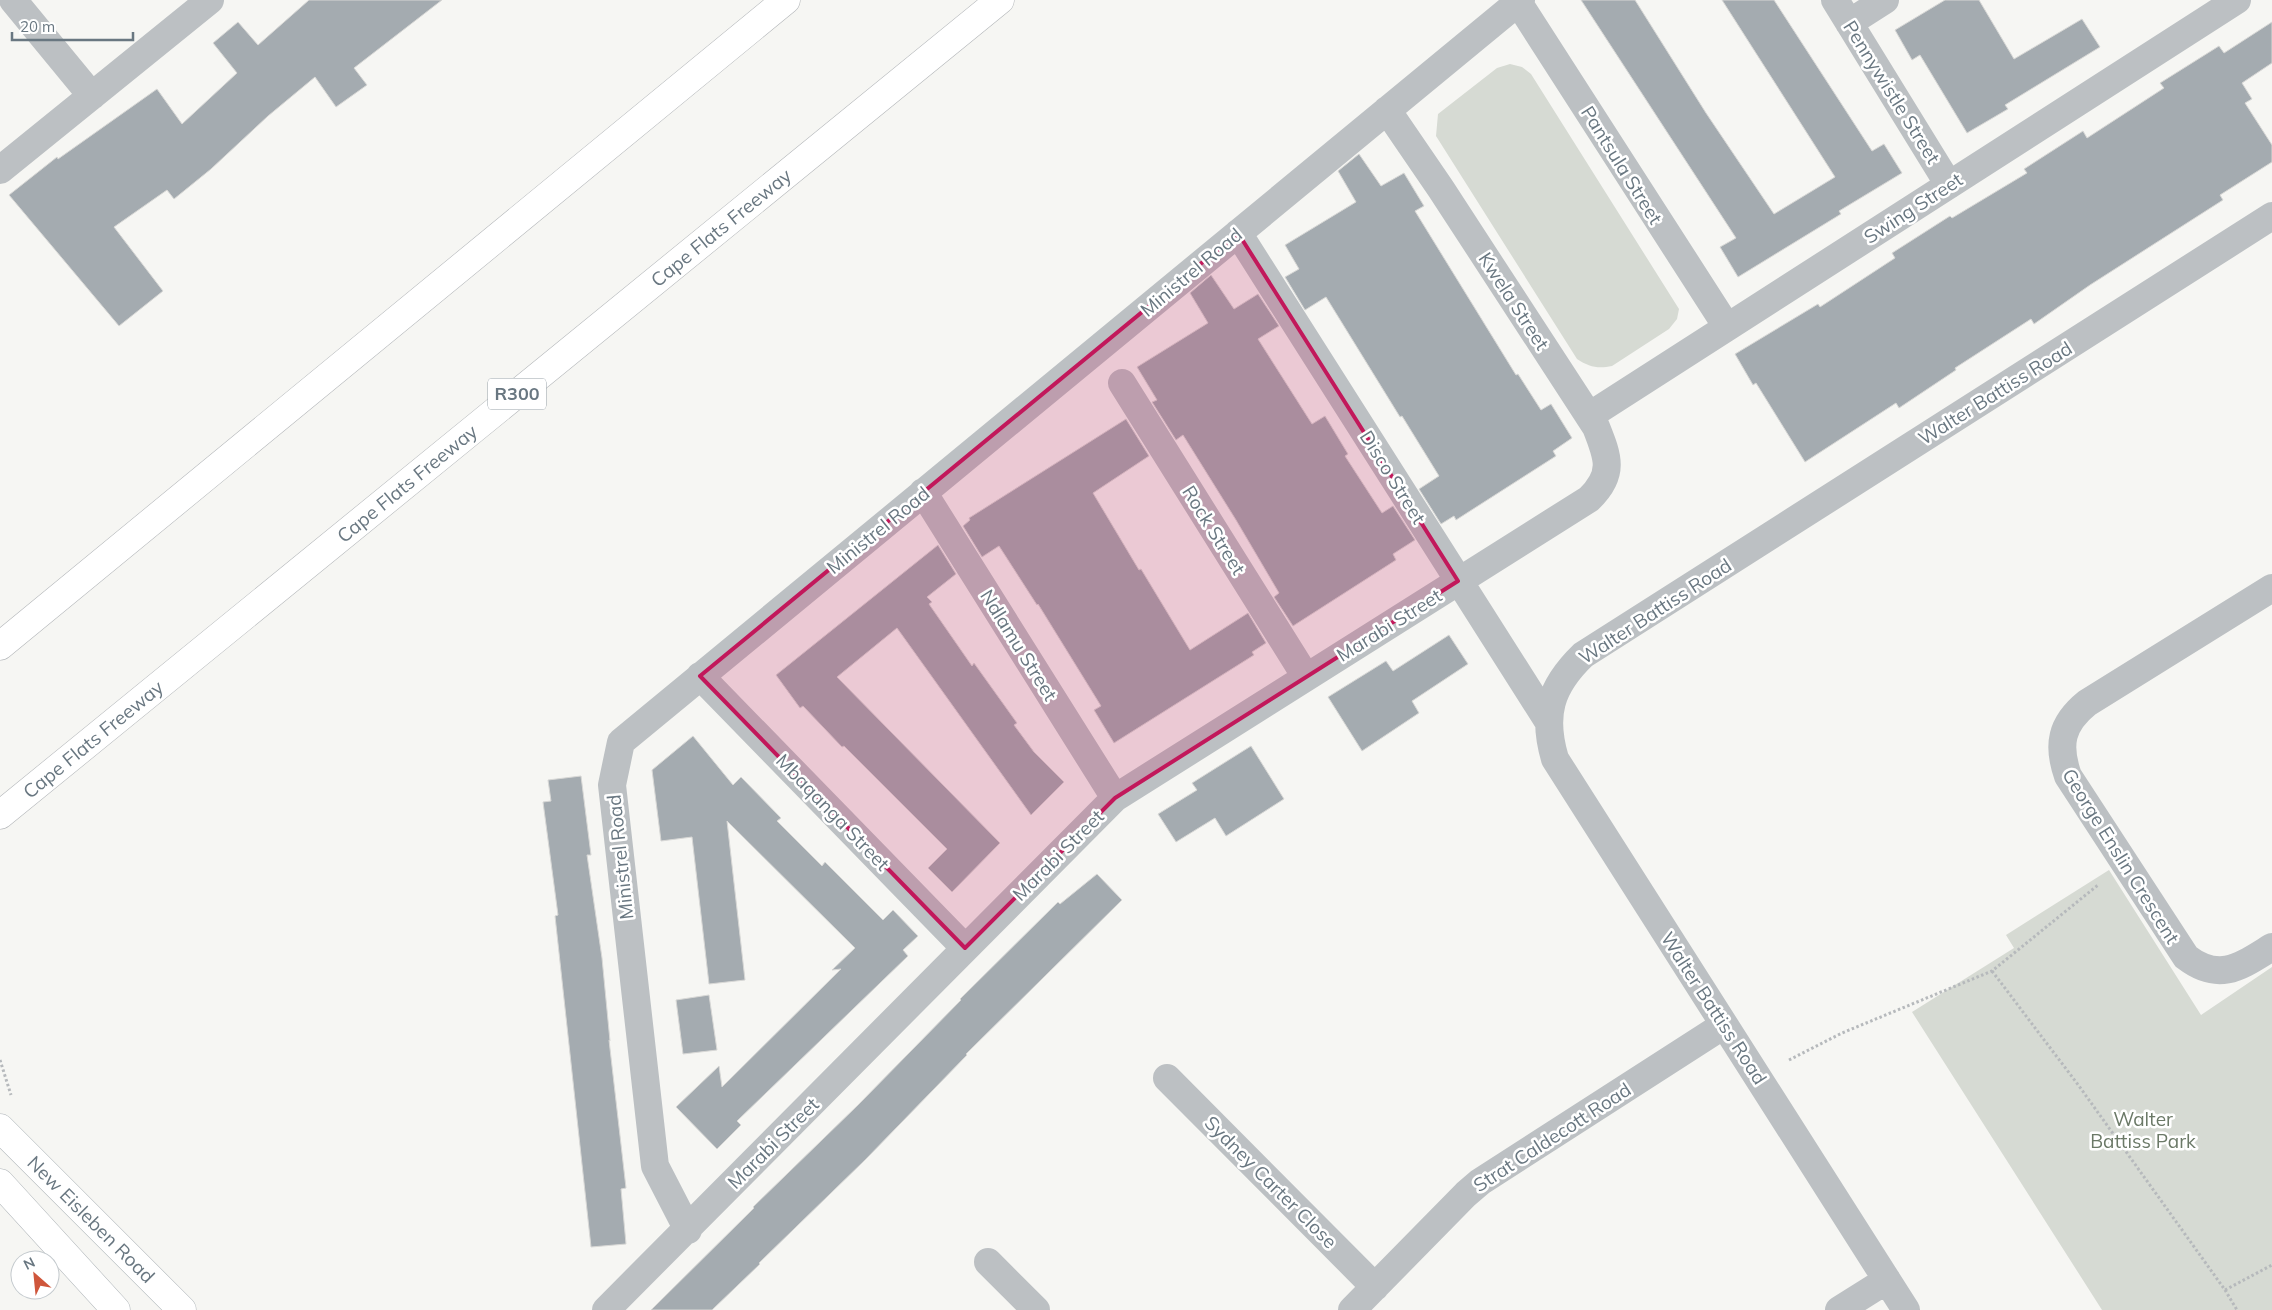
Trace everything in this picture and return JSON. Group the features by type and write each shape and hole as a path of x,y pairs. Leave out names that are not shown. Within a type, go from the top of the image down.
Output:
{"main road":[{"path":"0,646 786,0"},
{"name":"Cape Flats Freeway","path":"0,816 1000,0"},
{"name":"New Eisleben Road","path":"0,1128 182,1310"},
{"name":"New Eisleben Road","path":"0,1183 116,1310"}],"street":[{"path":"14,0 92,96"},
{"path":"0,170 210,0"},
{"name":"Pennywistle Street","path":"1835,0 1949,185"},
{"path":"1849,23 1885,0"},
{"name":"Swing Street","path":"1589,416 2237,0"},
{"name":"Ministrel Road","path":"688,1230 655,1166 612,785 620,742 1519,1"},
{"name":"Pantsula Street","path":"1519,1 1727,327"},
{"name":"Kwela Street","path":"1387,110 1441,188 1596,427 1608,461 1604,478 1597,491 1589,499"},
{"name":"Walter Battiss Road","path":"1906,1310 1555,759 1548,721 1551,702 1558,684 1569,668 1583,655 2272,216"},
{"name":"Disco Street","path":"1238,232 1548,721"},
{"name":"Rock Street","path":"1122,383 1306,677"},
{"name":"Ndlamu Street","path":"923,492 1116,798"},
{"name":"Marabi Street","path":"606,1310 688,1230 965,948 1116,798 1589,499"},
{"name":"George Enslin Crescent","path":"2272,588 2087,703 2068,722 2061,749 2068,776 2178,948 2196,965 2208,970 2223,971 2237,968 2272,947"},
{"name":"Mbaqanga Street","path":"700,676 965,948"},
{"name":"Strat Caldecott Road","path":"1352,1310 1480,1182 1724,1025"},
{"name":"Sydney Carter Close","path":"1167,1078 1375,1287"},
{"path":"988,1262 1036,1310"},
{"path":"1839,1310 1887,1280"}],"path":[{"path":"1758,1076 1842,1033 1992,971 2124,864"},
{"path":"1992,971 2079,1086 2226,1290 2236,1310"},
{"path":"0,1060 12,1096"},
{"path":"2226,1290 2272,1265"}],"highlighted area":[{"path":"1238,233 1458,581 1115,798 965,948 700,676"}],"green space":[{"path":"1510,64 1522,67 1531,74 1679,309 1677,319 1669,329 1612,366 1594,367 1577,359 1436,136 1438,114 1497,68"},
{"name":"Walter Battiss Park","path":"2109,870 2201,1015 2272,967 2272,1310 2102,1310 1912,1012 2014,948 2006,935"}],"building":[{"path":"309,0 442,0 354,68 367,85 336,107 315,77 268,116 211,169 174,199 167,190 114,227 163,291 119,326 9,195 57,157 58,159 157,89 182,124 237,73 213,43 238,22 258,45"},
{"path":"1581,0 1635,0 1706,113 1774,214 1835,177 1722,0 1774,0 1872,151 1884,144 1902,173 1839,211 1841,214 1738,277 1720,247 1736,238"},
{"path":"1945,0 1979,0 2014,59 2082,19 2100,47 2005,105 2008,109 1967,133 1920,55 1912,60 1895,30"},
{"path":"2272,22 2272,63 2242,83 2252,99 2245,103 2272,145 2272,162 2220,195 2223,200 2090,285 2034,324 2031,319 1955,368 1956,370 1899,408 1896,403 1805,462 1756,383 1753,385 1735,354 1818,304 1820,307 1895,258 1892,253 1950,216 1952,218 2027,173 2024,169 2083,131 2087,138 2164,88 2160,83 2219,46 2224,53"},
{"path":"1359,154 1381,186 1404,173 1424,206 1415,211 1516,375 1518,374 1541,410 1551,404 1572,438 1553,451 1556,456 1456,520 1454,516 1441,524 1419,489 1439,476 1402,416 1400,417 1326,297 1305,310 1285,277 1299,269 1285,245 1356,202 1338,171"},
{"path":"1211,275 1234,309 1258,294 1279,326 1258,339 1312,424 1325,416 1348,454 1345,456 1382,513 1393,506 1415,540 1393,554 1396,560 1293,626 1274,597 1279,593 1236,520 1183,435 1176,440 1152,402 1157,400 1137,367 1208,323 1190,293"},
{"path":"1126,419 1149,456 1093,493 1139,570 1141,569 1190,650 1248,613 1266,643 1252,652 1254,655 1114,743 1094,710 1101,706 1038,604 999,546 982,557 963,526 970,520 969,518"},
{"path":"938,545 956,574 927,597 932,602 929,604 972,666 974,663 1017,723 1014,725 1034,752 1064,782 1031,815 897,628 837,677 1000,843 952,892 928,868 947,849 844,746 842,747 803,706 800,708 776,675"},
{"path":"1449,635 1468,664 1412,701 1419,713 1362,751 1328,697 1386,661 1393,671"},
{"path":"693,736 733,785 741,777 781,818 777,821 822,866 825,862 883,920 893,910 918,936 903,950 908,956 737,1121 741,1125 717,1149 676,1107 719,1066 722,1087 841,969 832,970 855,948 727,821 745,980 709,984 692,837 661,841 652,770"},
{"path":"1251,746 1284,799 1226,836 1215,818 1176,842 1158,814 1197,790 1192,783"},
{"path":"581,776 591,855 587,855 602,958 609,1040 626,1188 621,1189 626,1244 591,1247 555,916 558,915 543,802 551,801 548,780"},
{"path":"1097,874 1122,900 966,1054 865,1160 760,1264 712,1310 651,1310 858,1105 960,999 1058,902 1060,904"},
{"path":"709,995 717,1050 683,1054 676,1000"}]}
